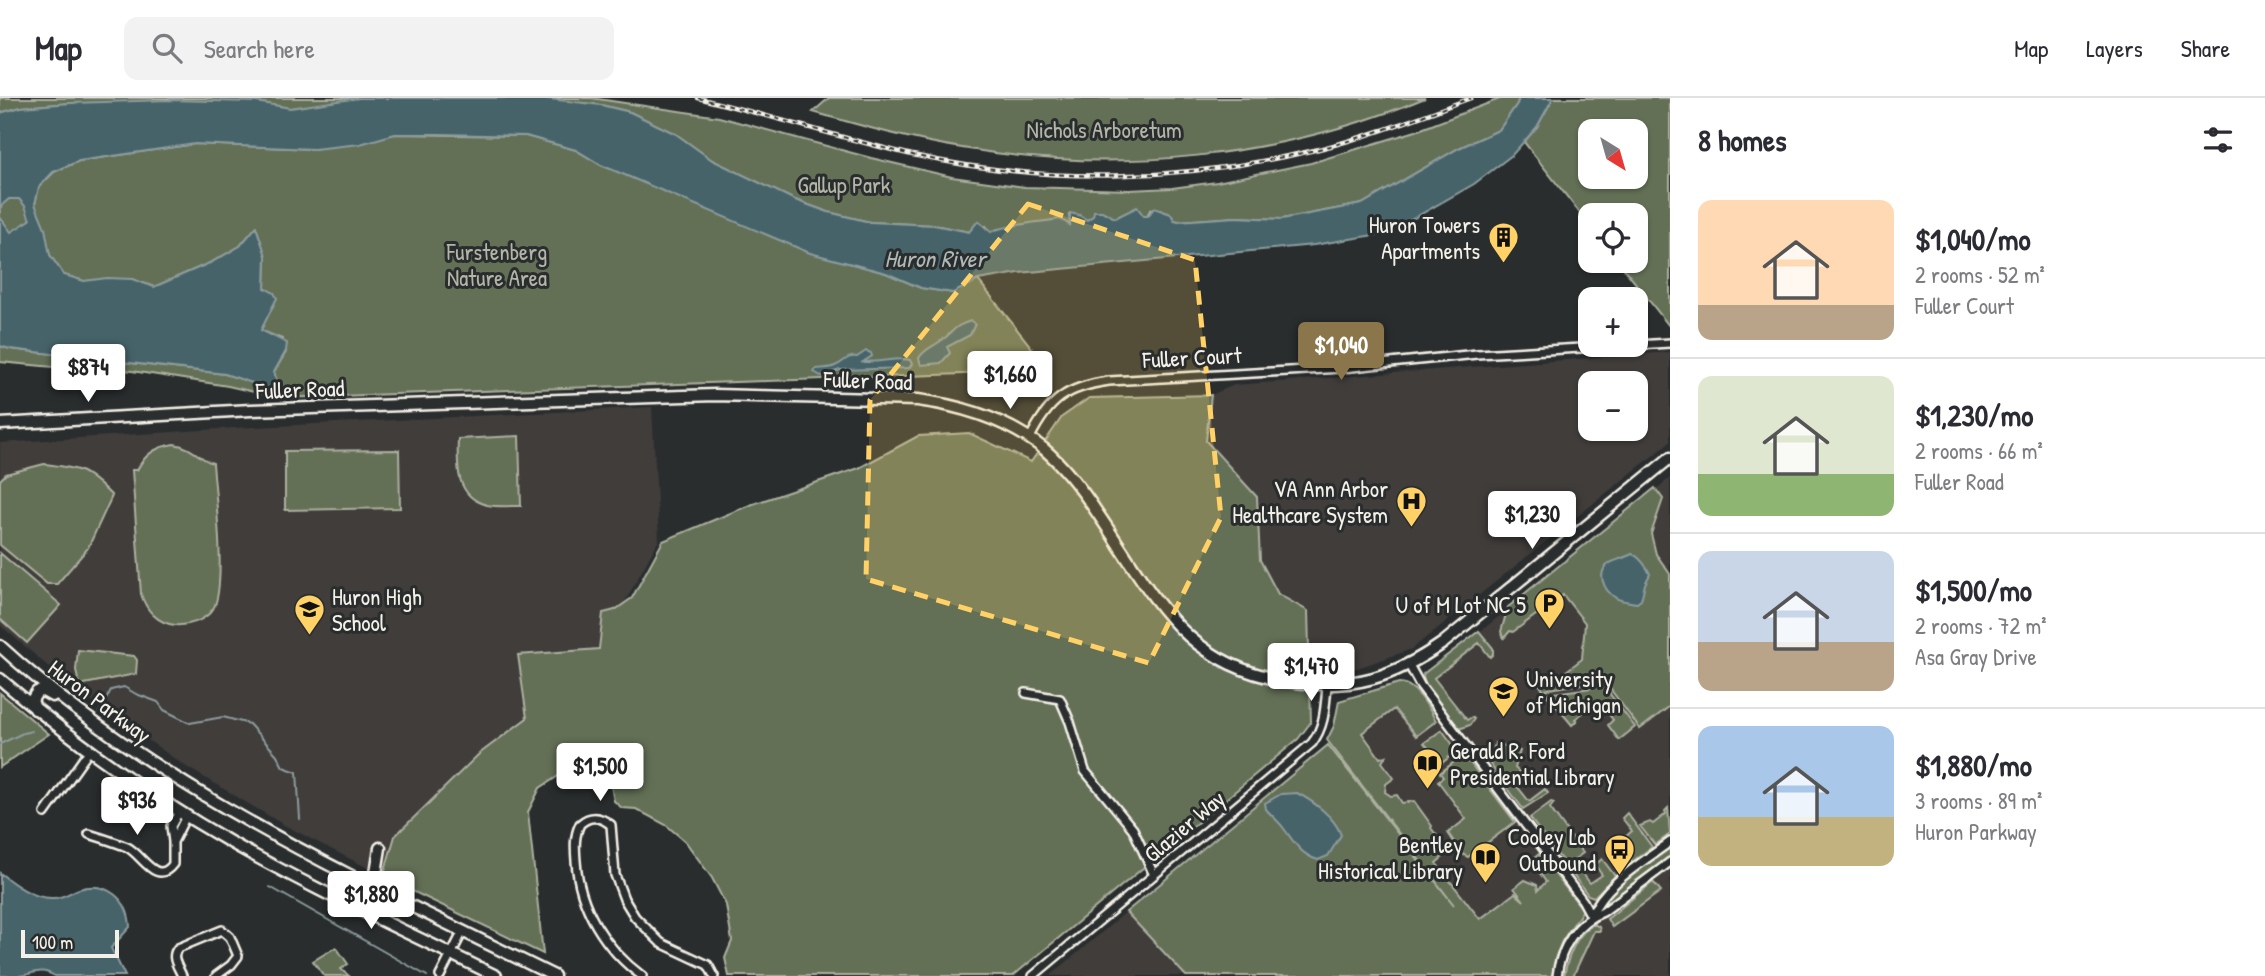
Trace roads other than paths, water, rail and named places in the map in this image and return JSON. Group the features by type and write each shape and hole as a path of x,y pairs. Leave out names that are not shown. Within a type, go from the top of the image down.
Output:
{"main road":[{"name":"Fuller Road","path":"0,424 396,405 760,396 918,400 947,404 998,422 1030,438 1055,460 1077,485 1168,615 1199,647 1222,662 1248,673 1327,686 1366,680 1409,665 1443,643 1670,458"},
{"name":"Huron Parkway","path":"0,646 144,759 226,811 303,853 554,976"},
{"name":"Huron Parkway","path":"0,679 89,751 183,814 263,860 496,976"},
{"path":"35,709 32,704 33,697 37,692 43,691 71,711 82,713"},
{"path":"380,848 375,879 382,892"},
{"path":"338,898 351,896 362,881"}],"street":[{"name":"Fuller Court","path":"1648,344 1670,343"},
{"name":"Fuller Court","path":"1030,438 1052,403 1070,390 1086,384 1357,367 1477,354 1578,348"},
{"path":"1409,665 1429,696 1583,901 1591,916"},
{"name":"Glazier Way","path":"1033,976 1312,743 1320,734 1327,686"},
{"path":"1026,693 1060,699 1085,771 1133,830 1154,875"},
{"path":"45,813 89,751"},
{"path":"89,834 128,848 150,868 166,872 173,864 172,826 183,814"},
{"path":"642,976 600,933 585,902 576,867 575,837 580,824 591,817 599,817 611,825 615,875 635,917 661,943 708,965 714,976"},
{"path":"1557,976 1563,952 1591,916 1596,904 1619,881 1670,842"},
{"path":"1591,916 1606,911 1670,862"},
{"path":"182,976 174,952 222,930 230,937 238,952 231,965 216,976"},
{"path":"440,976 463,931"}],"water":[{"name":"Huron River","path":"359,98 541,98 601,105 630,112 676,134 712,160 795,200 828,212 870,222 934,225 969,232 978,221 991,232 1060,219 1070,225 1070,213 1087,220 1093,216 1094,211 1102,211 1115,218 1137,207 1144,216 1148,216 1154,208 1171,214 1174,220 1178,221 1236,217 1282,219 1362,204 1459,148 1499,130 1519,98 1553,98 1537,127 1512,155 1474,184 1380,234 1314,245 1019,273 978,280 953,293 921,288 886,273 810,253 601,165 576,150 526,136 395,134 360,144 314,149 195,144 79,161 53,172 39,187 35,204 45,228 50,255 64,275 84,281 132,279 154,287 212,262 240,246 256,227 266,256 265,288 277,298 261,330 287,343 286,351 274,372 280,392 225,374 0,346 0,217 11,232 30,220 19,199 9,199 2,205 0,212 0,113 21,107 71,103 169,100 256,102 290,108"},
{"path":"971,321 975,324 970,335 947,347 950,353 941,363 921,365 919,358 924,352 957,327"},
{"path":"866,351 872,356 863,362 905,359 912,364 909,368 840,370 821,376 814,372 816,369 838,365"},
{"path":"1632,554 1643,562 1650,574 1641,600 1637,603 1620,600 1612,595 1602,576 1603,570 1612,562"},
{"path":"1297,793 1323,810 1341,835 1328,856 1318,860 1297,846 1266,809 1265,803 1281,794"},
{"path":"0,873 25,890 46,898 60,897 89,887 99,887 115,894 126,908 129,917 130,927 111,948 125,976 55,976 41,972 0,976"}],"waterway":[{"path":"99,713 111,690 124,687 158,702 164,710 190,723 223,717 249,724 277,755 283,767 297,772 300,819"},
{"path":"0,744 32,731"},
{"path":"270,887 427,976"}],"railway":[{"path":"698,98 908,154 959,164 1062,175 1114,176 1217,168 1319,149 1377,132 1471,98"}],"place":[{"name":"Huron Towers Apartments","path":"1503,264"},
{"name":"VA Ann Arbor Healthcare System","path":"1411,528"},
{"name":"U of M Lot NC 5","path":"1549,631"},
{"name":"Huron High School","path":"309,636"},
{"name":"University of Michigan","path":"1503,718"},
{"name":"Gerald R. Ford Presidential Library","path":"1427,790"},
{"name":"Cooley Lab Outbound","path":"1619,876"},
{"name":"Bentley Historical Library","path":"1486,884"}],"park label":[{"name":"Nichols Arboretum","path":"1104,129"},
{"name":"Gallup Park","path":"844,184"},
{"name":"Furstenberg Nature Area","path":"497,264"}]}
